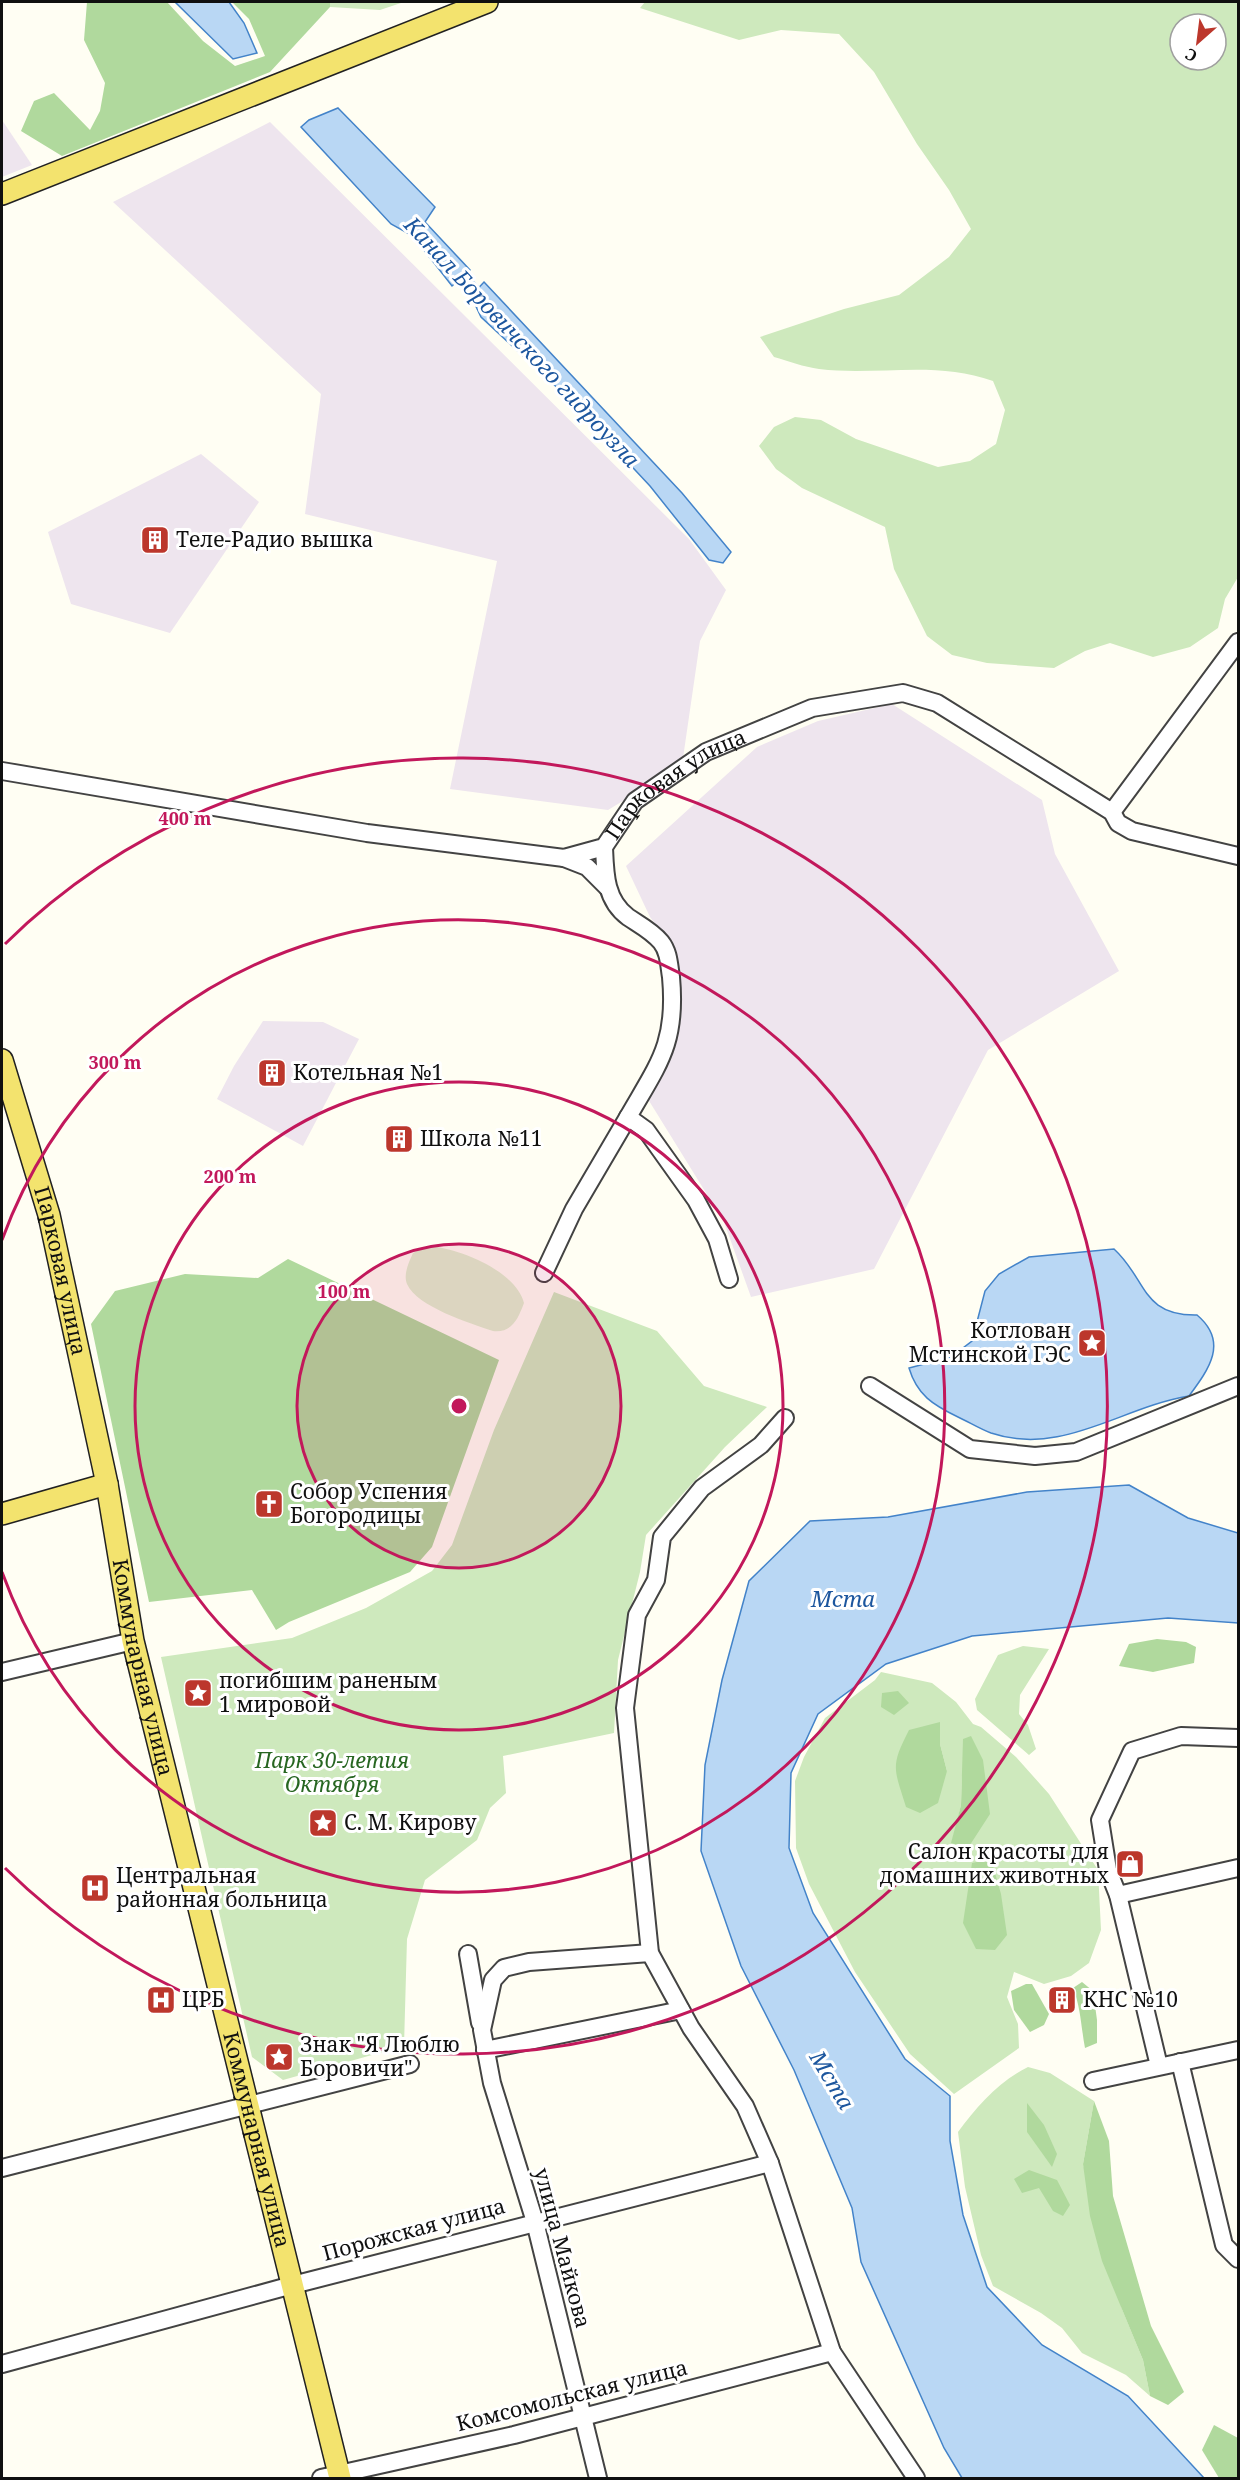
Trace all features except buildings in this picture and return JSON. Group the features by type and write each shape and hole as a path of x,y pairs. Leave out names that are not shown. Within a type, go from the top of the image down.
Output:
{"main road":[{"path":"2,194 487,2"},
{"name":"Парковая улица","path":"2,1060 49,1215 107,1484"},
{"path":"2,1514 107,1484"},
{"name":"Коммунарная улица","path":"107,1484 133,1641 292,2285 333,2477"}],"street":[{"path":"1112,812 1239,642"},
{"name":"Парковая улица","path":"2,771 367,833 564,858 604,847 634,801 706,752 812,708 903,693 937,703 1112,812 1118,823 1132,831 1239,856"},
{"path":"544,1274 574,1209 666,1052 673,1012 668,956 662,943 614,903 605,878 604,847"},
{"path":"564,858 588,867 610,891"},
{"path":"628,1117 646,1130 696,1200 717,1239 729,1279"},
{"path":"870,1386 970,1449 1035,1456 1076,1452 1239,1386"},
{"path":"785,1418 760,1445 702,1488 662,1537 656,1580 637,1615 625,1708 650,1953 690,2028 746,2106 770,2163 832,2352 916,2478"},
{"path":"2,1672 133,1641"},
{"path":"1159,2066 1118,1895 1108,1870 1100,1820 1132,1751 1181,1736 1239,1738"},
{"path":"1118,1895 1239,1868"},
{"name":"улица Майкова","path":"482,2030 493,1980 504,1968 529,1962 650,1953"},
{"name":"улица Майкова","path":"468,1954 492,2083 535,2222 598,2478"},
{"path":"485,2050 681,2010"},
{"path":"1093,2081 1239,2050"},
{"path":"1180,2062 1224,2245 1239,2259"},
{"path":"2,2168 410,2064"},
{"name":"Порожская улица","path":"2,2364 292,2285 770,2163"},
{"name":"Комсомольская улица","path":"333,2477 582,2418 832,2352"}],"shaded area":[{"path":"2,120 32,165 2,177"},
{"path":"270,122 689,539 726,590 700,641 682,765 608,810 450,789 497,561 305,514 321,394 113,202"},
{"path":"201,454 259,502 170,633 71,604 48,532"},
{"path":"892,704 1042,800 1055,854 1119,971 988,1050 874,1269 751,1297 724,1222 638,1083 673,1031 668,941 650,917 626,866 757,747 818,721"},
{"path":"263,1021 323,1022 359,1039 303,1146 217,1099 234,1066"}],"green space":[{"path":"87,2 167,2 203,41 235,66 265,56 249,19 232,2 330,2 330,7 270,72 62,156 21,131 34,101 54,93 90,130 100,111 105,83 84,40"},
{"path":"330,2 404,2 380,10 330,7"},
{"path":"645,2 1238,2 1238,577 1225,599 1218,628 1190,647 1153,657 1110,643 1085,651 1054,668 987,663 952,655 927,636 894,569 885,527 802,488 776,469 759,446 774,427 795,417 821,420 856,439 938,467 970,461 996,444 1005,410 993,381 972,375 928,370 841,371 813,368 774,357 760,337 844,309 899,295 949,257 971,229 874,72 839,34 781,30 739,40 640,8"},
{"path":"428,1246 470,1256 498,1271 510,1281 519,1291 524,1303 513,1324 505,1330 493,1331 445,1313 421,1300 407,1284 406,1272 413,1253"},
{"path":"288,1259 499,1360 432,1547 410,1572 289,1622 276,1630 252,1590 149,1602 91,1324 115,1291 185,1274 258,1278"},
{"name":"Парк 30-летия Октября","path":"554,1292 657,1331 704,1386 767,1407 725,1447 646,1535 640,1572 618,1660 614,1733 503,1756 506,1793 490,1808 477,1840 425,1880 407,1939 404,2046 283,2080 252,2057 161,1657 292,1638 366,1608 432,1571 452,1545 494,1430"},
{"path":"1157,1639 1186,1642 1196,1647 1194,1663 1153,1672 1119,1666 1129,1644"},
{"path":"1023,1646 1049,1649 1020,1695 1019,1714 1028,1725 1036,1749 1029,1755 977,1710 975,1699 998,1655"},
{"path":"881,1672 932,1683 956,1702 973,1724 981,1727 1016,1757 1049,1794 1098,1870 1101,1930 1089,1963 1071,1976 1044,1984 1014,1972 1007,1997 1018,2024 1019,2048 954,2094 910,2054 855,1972 809,1884 796,1848 795,1781 804,1757 825,1718 875,1680","holes":["940,1744 947,1771 906,1807","962,1775 968,1848 952,1842 961,1805"]},
{"path":"898,1691 909,1703 894,1715 881,1707 882,1693"},
{"path":"940,1722 940,1744 947,1771 938,1803 920,1813 906,1807 897,1775 897,1760 909,1730"},
{"path":"971,1736 983,1760 990,1814 968,1848 951,1843 961,1805 963,1739"},
{"path":"991,1859 1001,1894 1007,1935 995,1950 976,1949 963,1923 972,1863"},
{"path":"1082,1982 1093,1991 1097,2020 1097,2043 1085,2048 1073,1988"},
{"path":"1026,1984 1032,1984 1049,2014 1044,2025 1030,2032 1014,2010 1011,1991"},
{"path":"1028,2067 1050,2073 1094,2101 1083,2164 1122,2309 1143,2360 1150,2396 1126,2375 1082,2353 1062,2328 1041,2313 993,2286 981,2255 965,2187 958,2132 989,2095 1008,2079"},
{"path":"1094,2101 1109,2141 1113,2196 1151,2326 1184,2392 1168,2405 1150,2396 1143,2360 1102,2261 1090,2216 1083,2164"},
{"path":"1027,2103 1044,2125 1057,2154 1052,2167 1027,2132"},
{"path":"1029,2170 1057,2180 1070,2205 1063,2216 1053,2211 1039,2188 1022,2193 1014,2179"},
{"path":"1214,2425 1238,2438 1238,2478 1219,2478 1202,2450"}],"water":[{"path":"175,2 229,2 244,23 257,53 233,59"},
{"path":"338,108 435,207 425,222 470,270 452,286 413,236 391,224 301,127 309,120"},
{"path":"484,282 682,493 731,552 723,563 709,560 650,486 564,394 481,317 471,296"},
{"name":"Котлован Мстинской ГЭС","path":"1114,1249 1125,1260 1147,1294 1155,1302 1179,1314 1197,1315 1207,1325 1214,1345 1212,1356 1209,1366 1189,1396 1164,1402 1067,1435 1042,1439 1017,1439 983,1430 949,1413 921,1392 909,1368 951,1357 972,1341 985,1291 999,1274 1029,1257"},
{"name":"Мста","path":"1129,1485 1188,1518 1238,1533 1238,1623 1168,1618 972,1636 886,1664 818,1714 791,1773 789,1848 813,1913 905,2059 950,2096 950,2141 963,2215 987,2287 1042,2345 1128,2396 1204,2478 962,2478 944,2448 861,2262 852,2208 794,2070 741,1966 701,1851 705,1765 722,1680 749,1581 810,1521 888,1517 1027,1492"}],"waterway":[{"name":"Канал Боровичского гидроузла","path":"453,267 486,302"}],"place":[{"name":"Теле-Радио вышка","path":"155,540"},
{"name":"Котельная №1","path":"272,1073"},
{"name":"Школа №11","path":"399,1139"},
{"name":"Котлован Мстинской ГЭС","path":"1092,1343"},
{"name":"Собор Успения Богородицы","path":"269,1504"},
{"name":"погибшим раненым 1 мировой","path":"198,1693"},
{"name":"С. М. Кирову","path":"323,1823"},
{"name":"Салон красоты для домашних животных","path":"1130,1864"},
{"name":"Центральная районная больница","path":"95,1888"},
{"name":"ЦРБ","path":"161,2000"},
{"name":"КНС №10","path":"1062,2000"},
{"name":"Знак \"Я Люблю Боровичи\"","path":"279,2057"}]}
